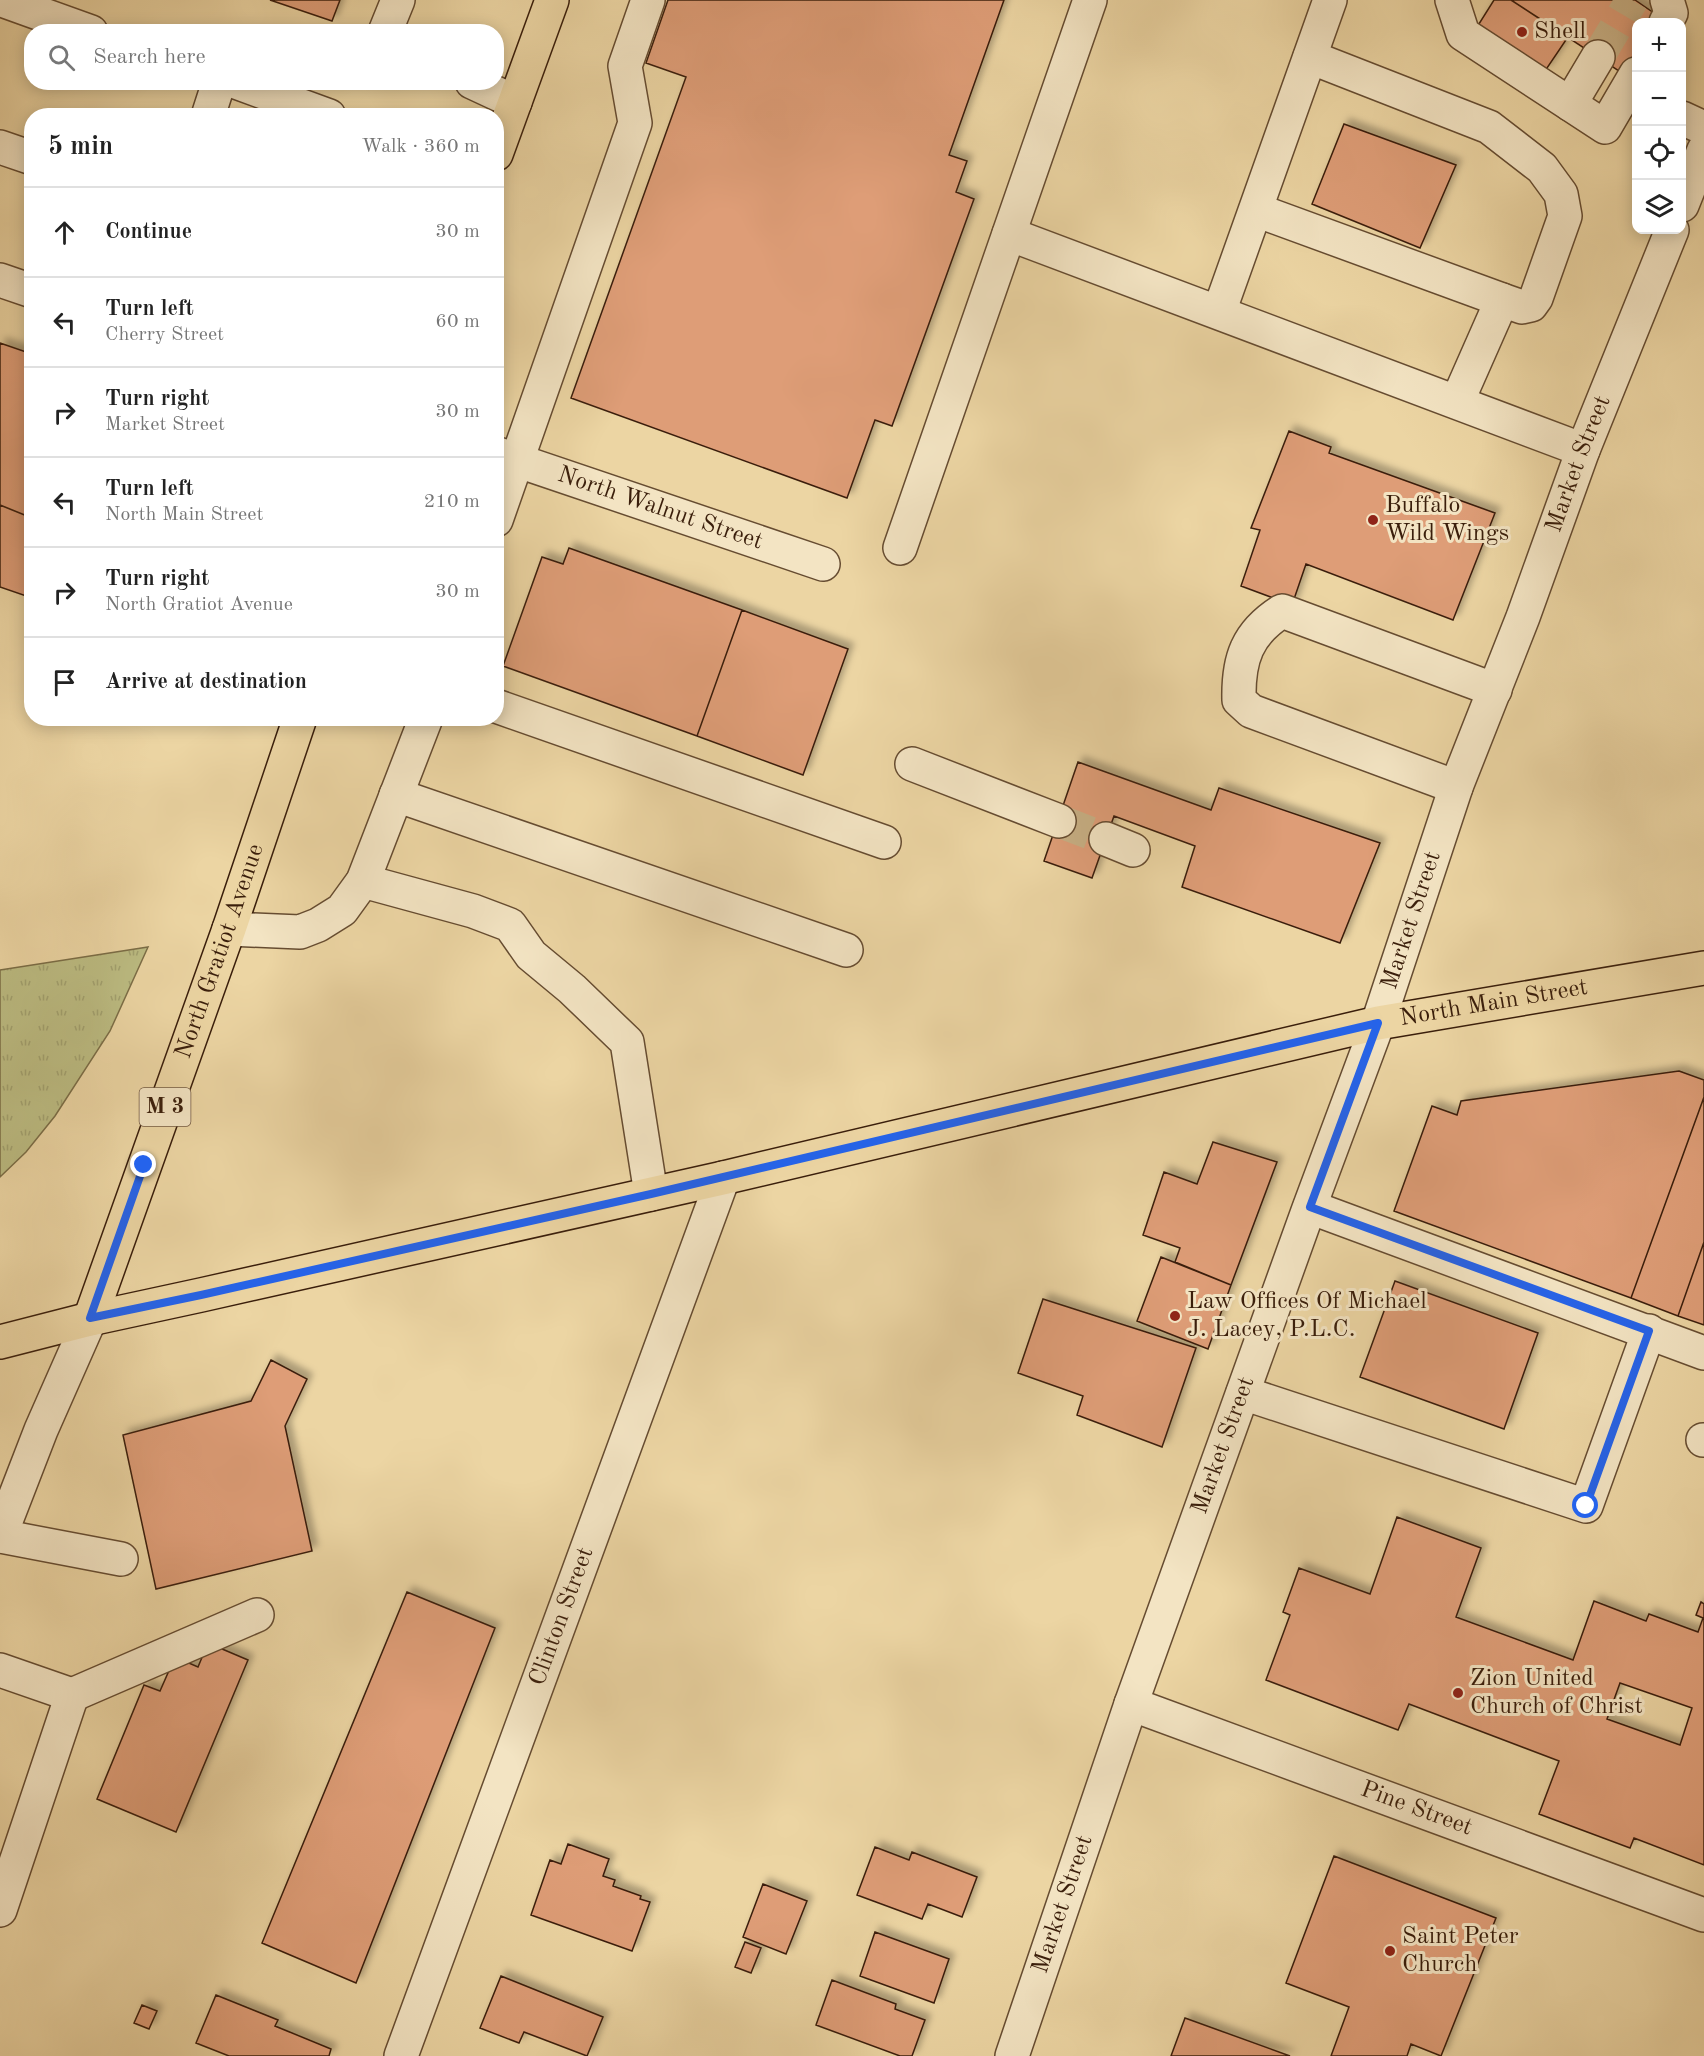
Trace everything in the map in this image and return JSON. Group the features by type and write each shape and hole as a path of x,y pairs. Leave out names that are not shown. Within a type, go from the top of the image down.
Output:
{"main road":[{"path":"504,132 552,0"},
{"name":"North Gratiot Avenue","path":"90,1318 229,929 297,726"},
{"name":"North Main Street","path":"0,1342 90,1318 723,1178 1378,1023 1704,968"}],"street":[{"path":"2,0 69,24"},
{"path":"389,24 398,0"},
{"path":"504,474 507,457 634,123 625,66 648,0"},
{"path":"900,548 1090,0"},
{"path":"1220,312 1330,0"},
{"path":"1452,0 1463,33 1605,127 1632,90"},
{"path":"1667,0 1671,13 1668,18"},
{"path":"1256,210 1522,307 1531,305 1536,298 1564,216 1561,194 1542,168 1489,127 1310,57"},
{"path":"1570,104 1598,57"},
{"path":"211,108 216,90"},
{"path":"258,90 307,108"},
{"path":"489,90 515,102"},
{"path":"1686,120 1704,128"},
{"path":"0,147 24,155"},
{"path":"1686,195 1704,150"},
{"path":"1008,234 1583,450"},
{"name":"Market Street","path":"1012,2056 1131,1704 1378,1023 1456,787 1495,690 1583,450 1670,234"},
{"path":"0,280 24,288"},
{"path":"1457,402 1502,300"},
{"name":"North Walnut Street","path":"507,457 823,564"},
{"path":"1456,787 1251,711 1239,700 1238,675 1244,654 1264,622 1282,610 1495,690"},
{"path":"504,709 884,842"},
{"path":"229,929 300,932 318,925 342,910 363,881 423,726"},
{"path":"912,764 1059,821"},
{"path":"396,795 846,950"},
{"path":"363,881 473,911 510,925 531,955 572,989 627,1042 651,1194"},
{"name":"Clinton Street","path":"401,2056 723,1178"},
{"path":"1310,1207 1704,1353"},
{"path":"90,1318 41,1430 0,1536 121,1559"},
{"path":"1242,1393 1586,1506 1649,1331"},
{"path":"0,1670 72,1695 257,1614"},
{"path":"0,1910 72,1695"},
{"name":"Pine Street","path":"1131,1704 1704,1914"}],"green space":[{"path":"148,947 110,1031 55,1116 26,1152 0,1177 0,970"}],"building":[{"path":"270,0 340,0 332,21"},
{"path":"668,0 1004,0 949,155 967,161 956,192 974,199 892,426 875,420 847,498 571,398 686,77 646,63"},
{"name":"Shell","path":"1494,0 1511,0 1568,37 1545,71 1477,27"},
{"path":"1511,0 1635,0 1661,18 1632,18 1631,79"},
{"path":"1344,124 1456,165 1420,248 1312,204"},
{"path":"0,343 24,351 24,515 0,505"},
{"name":"Buffalo Wild Wings","path":"1289,431 1331,447 1329,453 1495,513 1453,620 1306,564 1292,605 1241,586 1260,530 1251,528"},
{"path":"0,505 24,515 24,595 0,587"},
{"path":"569,548 742,610 697,736 504,666 542,557 563,564"},
{"path":"742,610 848,649 803,775 697,736"},
{"path":"1078,762 1211,810 1219,788 1380,843 1340,943 1182,887 1195,846 1114,816 1092,878 1044,861"},
{"path":"1679,1071 1704,1080 1704,1097 1631,1298 1394,1211 1432,1106 1457,1115 1461,1101"},
{"path":"1704,1097 1704,1242 1678,1316 1631,1298"},
{"path":"1213,1142 1277,1162 1231,1285 1175,1262 1180,1248 1143,1235 1164,1172 1197,1184"},
{"path":"1704,1242 1704,1325 1678,1316"},
{"path":"1161,1257 1231,1285 1208,1349 1137,1321"},
{"path":"1395,1281 1538,1333 1504,1429 1360,1377"},
{"path":"1043,1299 1196,1348 1162,1447 1077,1415 1083,1396 1018,1373"},
{"path":"271,1360 307,1379 285,1426 312,1551 156,1589 123,1435 251,1401"},
{"name":"Zion United Church of Christ","path":"1397,1517 1481,1548 1456,1617 1573,1660 1594,1601 1646,1621 1649,1614 1698,1632 1703,1618 1696,1615 1701,1602 1704,1604 1704,1865 1634,1838 1630,1848 1539,1814 1559,1761 1409,1704 1398,1730 1266,1680 1290,1615 1283,1612 1299,1568 1370,1594","holes":["1620,1683 1692,1708 1680,1745 1607,1719"]},
{"path":"407,1592 495,1628 356,1983 262,1943"},
{"path":"208,1643 248,1660 176,1832 97,1799 144,1685 160,1691 175,1657 198,1667"},
{"path":"568,1844 609,1859 603,1876 615,1880 613,1886 641,1896 640,1899 650,1902 632,1951 531,1915 550,1860 561,1864"},
{"path":"875,1847 909,1860 912,1852 977,1877 962,1917 928,1904 922,1919 857,1895"},
{"name":"Saint Peter Church","path":"1334,1856 1496,1918 1441,2056 1411,2044 1407,2056 1331,2056 1349,2007 1286,1983"},
{"path":"763,1884 807,1901 786,1954 743,1937"},
{"path":"875,1932 949,1959 934,2003 860,1976"},
{"path":"745,1942 761,1948 751,1973 735,1967"},
{"path":"501,1976 603,2017 587,2056 524,2032 519,2043 480,2028"},
{"path":"832,1980 896,2004 895,2009 925,2020 912,2056 900,2056 816,2025"},
{"path":"216,1995 278,2020 275,2026 331,2049 329,2056 229,2056 196,2043"},
{"path":"142,2005 157,2011 149,2029 134,2023"},
{"path":"1185,2018 1290,2056 1171,2056"}],"tunnel":[{"path":"1598,57 1632,0"},
{"path":"1059,821 1106,839"}],"place":[{"name":"Shell","path":"1522,32"},
{"name":"Buffalo Wild Wings","path":"1373,520"},
{"name":"Law Offices Of Michael J. Lacey, P.L.C.","path":"1175,1316"},
{"name":"Zion United Church of Christ","path":"1458,1693"},
{"name":"Saint Peter Church","path":"1390,1951"}],"route":[{"path":"144,1165 90,1318 723,1178 1378,1023 1310,1207 1649,1331 1586,1506"}]}
